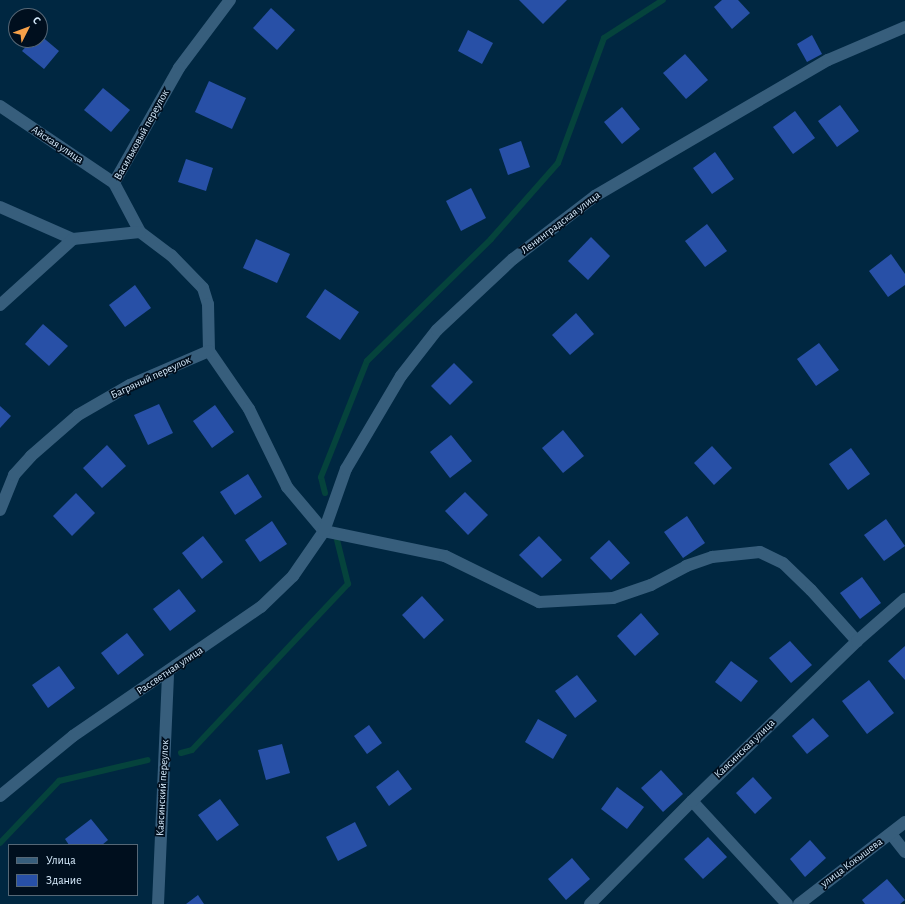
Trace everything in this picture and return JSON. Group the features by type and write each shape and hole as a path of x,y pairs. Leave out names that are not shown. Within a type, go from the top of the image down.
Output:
{"street":[{"name":"Васильковый переулок","path":"209,351 208,304 203,288 171,255 140,232 114,183 179,68 230,0"},
{"name":"Ленинградская улица","path":"324,531 346,469 401,376 437,330 513,259 595,196 828,60 905,27"},
{"name":"Айская улица","path":"0,106 114,183"},
{"path":"0,207 73,239 140,232"},
{"path":"0,305 73,239"},
{"path":"209,351 249,409 287,487 324,531 445,556 539,602 613,598 650,585 686,566 712,557 760,552 783,563 811,590 857,641"},
{"name":"Багряный переулок","path":"0,510 14,475 31,456 78,415 130,385 209,351"},
{"name":"Рассветная улица","path":"0,796 73,736 261,608 293,576 324,531"},
{"name":"Каясинская улица","path":"590,904 692,801 857,641 905,599"},
{"name":"Каясинский переулок","path":"158,904 168,672"},
{"path":"692,801 787,904"},
{"name":"улица Кокышева","path":"799,904 905,822"},
{"path":"891,834 905,852"}],"building":[{"path":"519,0 567,0 543,24"},
{"path":"722,0 738,0 750,13 732,29 714,7"},
{"path":"271,8 295,30 277,50 253,28"},
{"path":"468,30 493,43 482,64 458,51"},
{"path":"812,35 822,54 807,62 797,44"},
{"path":"48,42 59,51 44,69 22,51 25,48 48,48"},
{"path":"685,54 708,80 686,99 663,73"},
{"path":"209,81 246,98 232,129 195,112"},
{"path":"103,88 130,110 111,132 84,110"},
{"path":"840,105 859,131 837,147 818,121"},
{"path":"622,107 640,129 622,144 604,122"},
{"path":"795,111 815,138 793,154 773,127"},
{"path":"521,141 530,167 508,175 499,149"},
{"path":"715,152 734,179 712,194 693,168"},
{"path":"186,159 213,168 206,191 178,182"},
{"path":"471,188 486,218 461,231 446,201"},
{"path":"707,224 727,251 705,267 685,241"},
{"path":"591,237 610,256 588,280 568,261"},
{"path":"256,239 290,254 277,283 243,268"},
{"path":"891,254 905,274 905,285 888,297 869,271"},
{"path":"135,285 151,308 125,327 109,305"},
{"path":"325,289 359,312 340,340 306,317"},
{"path":"576,313 594,334 570,355 552,335"},
{"path":"43,324 68,346 49,366 25,344"},
{"path":"819,343 839,370 816,386 797,359"},
{"path":"454,363 473,382 450,405 431,386"},
{"path":"159,404 173,433 148,445 134,415"},
{"path":"215,405 234,432 212,448 193,421"},
{"path":"0,406 11,416 0,428"},
{"path":"563,430 584,456 563,473 542,448"},
{"path":"451,435 472,461 450,478 430,452"},
{"path":"107,445 126,466 102,488 83,468"},
{"path":"712,446 732,468 714,485 694,463"},
{"path":"851,448 870,474 848,490 829,464"},
{"path":"248,474 262,497 235,515 220,492"},
{"path":"465,492 488,515 468,535 445,511"},
{"path":"76,493 95,513 72,536 53,516"},
{"path":"687,516 705,543 683,558 664,532"},
{"path":"886,519 905,546 884,561 864,535"},
{"path":"272,521 287,544 260,562 245,540"},
{"path":"203,536 223,562 202,579 182,553"},
{"path":"539,536 562,560 542,578 519,555"},
{"path":"609,540 630,563 611,580 590,558"},
{"path":"862,577 881,603 860,619 840,593"},
{"path":"179,589 196,611 170,631 153,609"},
{"path":"422,596 444,620 424,639 402,615"},
{"path":"641,613 659,634 635,656 617,636"},
{"path":"127,633 144,655 118,675 101,653"},
{"path":"790,641 812,665 791,683 769,658"},
{"path":"905,646 905,680 888,661"},
{"path":"731,661 758,681 741,702 715,682"},
{"path":"59,666 75,688 48,708 32,685"},
{"path":"577,675 597,701 575,718 555,691"},
{"path":"869,680 894,713 867,734 842,701"},
{"path":"813,718 829,736 807,754 792,736"},
{"path":"538,719 567,735 553,759 525,742"},
{"path":"369,725 382,743 367,754 354,736"},
{"path":"282,744 290,773 266,780 258,750"},
{"path":"398,770 412,789 389,806 376,787"},
{"path":"661,770 683,794 663,812 641,788"},
{"path":"753,777 772,798 755,814 736,793"},
{"path":"617,787 644,807 627,829 601,809"},
{"path":"220,799 239,825 217,841 198,815"},
{"path":"91,819 108,840 103,844 68,844 65,839"},
{"path":"355,822 367,846 338,861 326,837"},
{"path":"708,837 727,857 703,879 684,859"},
{"path":"810,840 826,858 805,877 790,859"},
{"path":"572,858 590,879 566,900 548,879"},
{"path":"887,879 905,900 900,904 865,904 862,900"},
{"path":"198,895 204,904 186,904"}],"waterway":[{"path":"325,493 321,477 367,361 491,239 558,163 604,38 663,0"},
{"path":"181,753 192,750 348,584 337,540"},
{"path":"0,843 59,781 148,760"}]}
